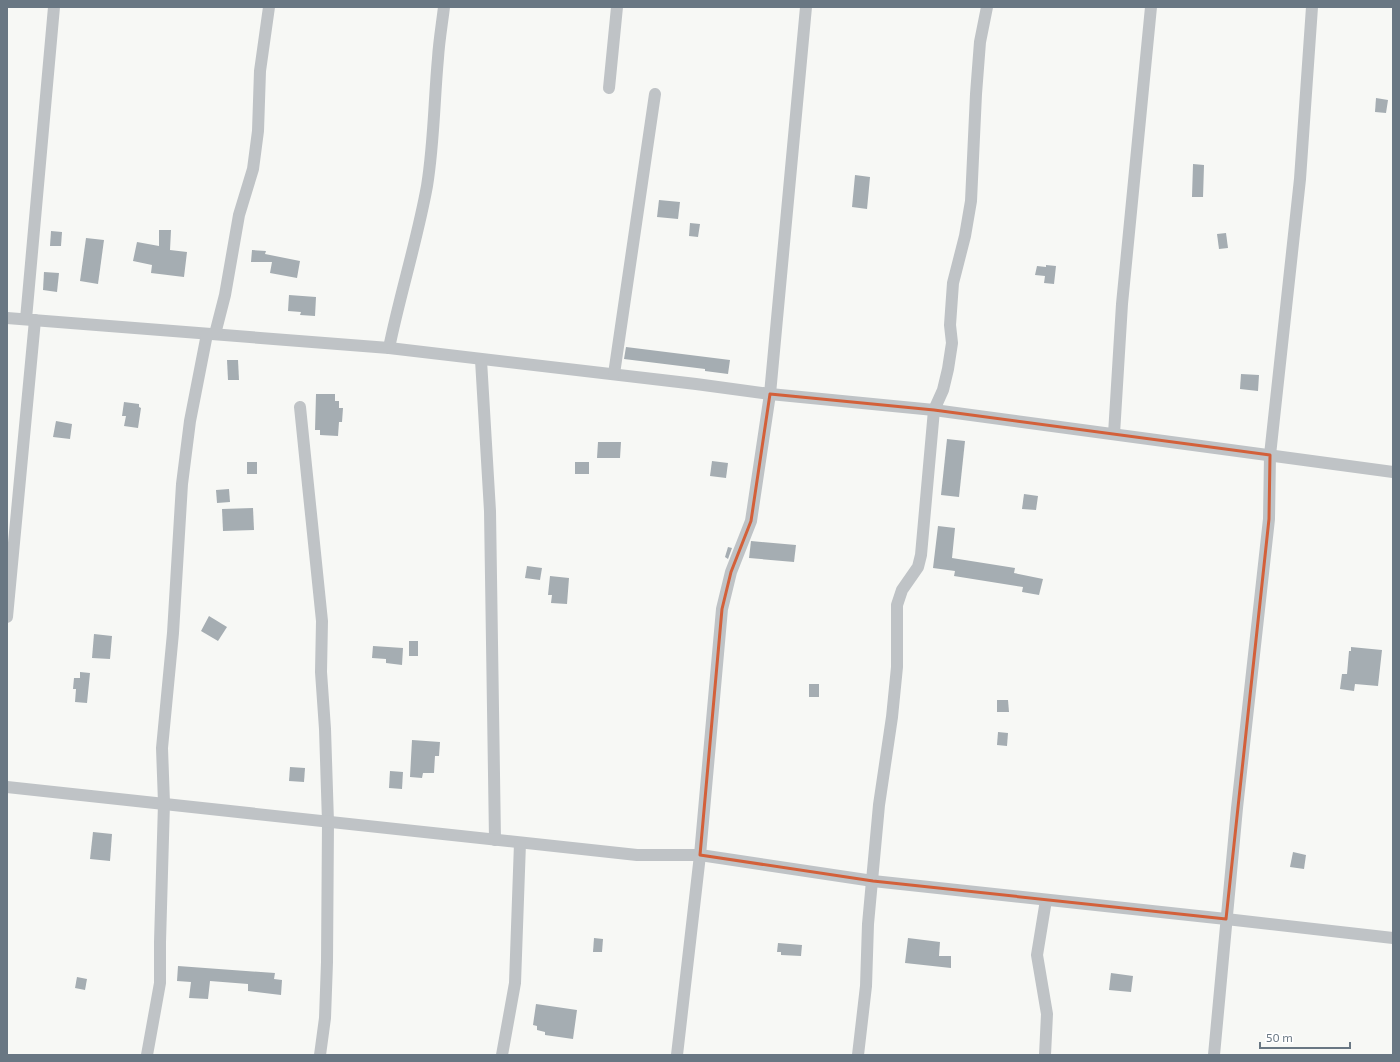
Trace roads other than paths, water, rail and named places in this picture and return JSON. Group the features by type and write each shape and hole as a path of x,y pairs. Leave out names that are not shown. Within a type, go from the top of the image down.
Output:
{"street":[{"path":"7,617 54,7"},
{"path":"147,1055 160,983 164,803 162,748 173,633 182,484 190,421 211,334 225,295 239,215 253,169 258,131 260,71 269,7"},
{"path":"388,348 418,229 427,185 435,118 438,58 444,7"},
{"path":"609,88 617,7"},
{"path":"677,1055 700,855 722,609 731,572 751,520 770,394 806,7"},
{"path":"858,1055 866,986 868,924 879,805 892,717 897,667 897,605 902,590 918,568 921,555 934,410 943,390 948,369 952,343 950,324 952,283 966,236 971,201 972,149 980,42 987,7"},
{"path":"1114,434 1122,304 1151,7"},
{"path":"1214,1055 1226,919 1269,519 1270,455 1300,179 1312,7"},
{"path":"614,374 655,94"},
{"path":"7,318 388,348 481,360 614,374 770,394 934,410 1393,472"},
{"path":"481,360 490,511 494,840"},
{"path":"300,408 322,621 321,672 325,729 328,822 327,970 325,1018 320,1055"},
{"path":"7,787 637,856 700,855 873,881 1393,938"},
{"path":"502,1055 515,983 520,843"},
{"path":"1045,1055 1047,1014 1037,955 1046,900"}]}
